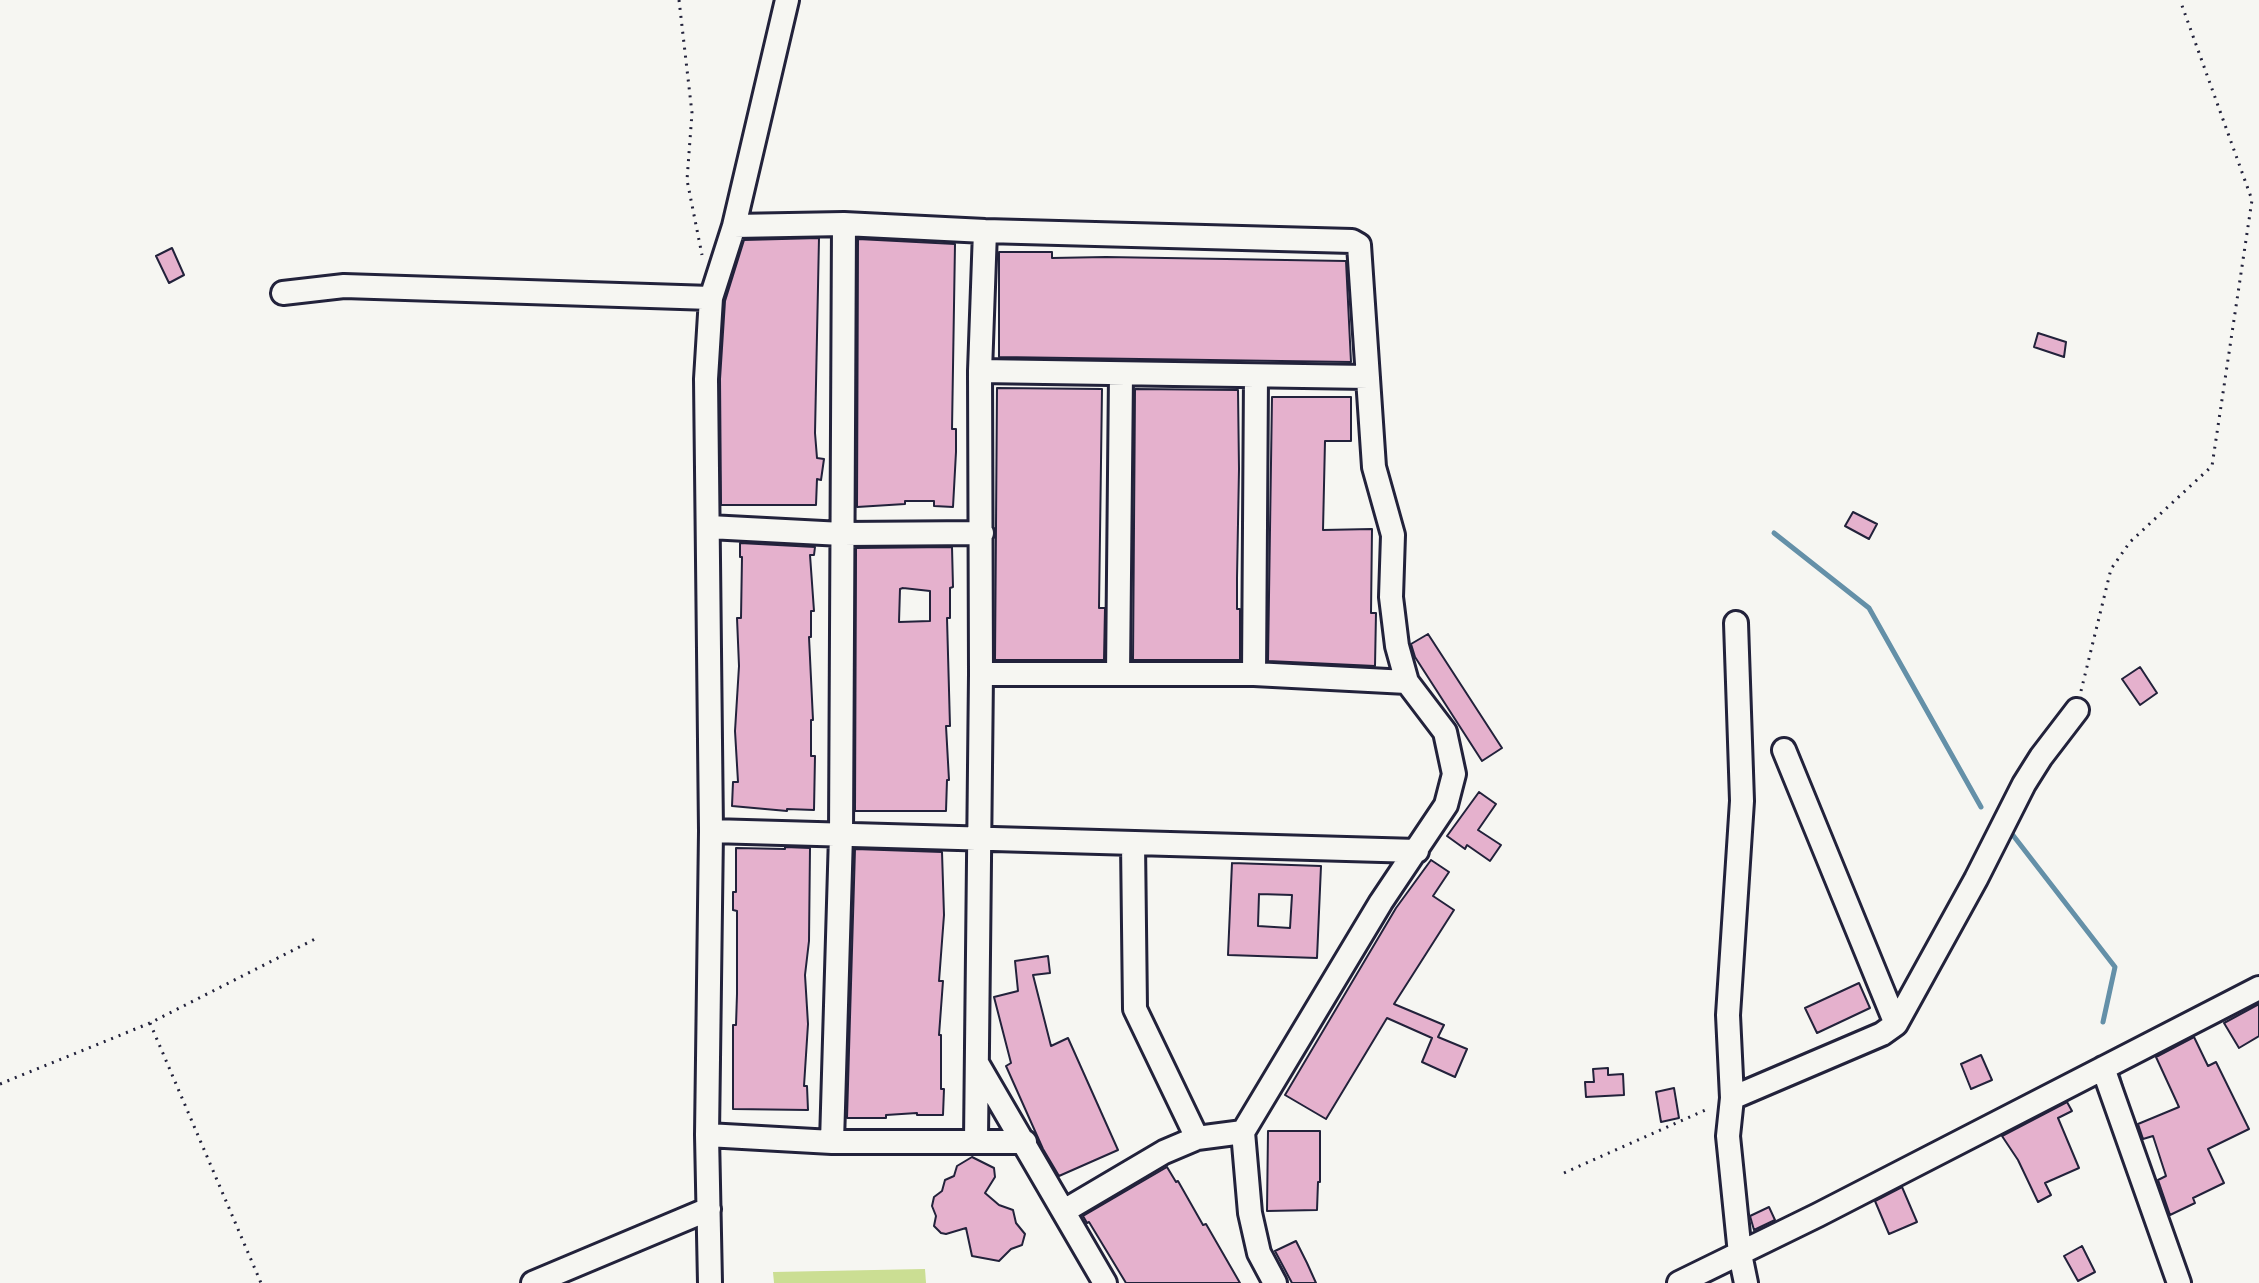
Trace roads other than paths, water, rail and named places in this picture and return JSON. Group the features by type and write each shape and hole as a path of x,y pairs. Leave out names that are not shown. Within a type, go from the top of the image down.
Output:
{"street":[{"path":"710,1283 707,1135 711,831 706,379 711,298 734,226 787,0"},
{"path":"734,226 844,224 1352,241 1359,245 1374,467 1393,535 1391,597 1397,646 1407,682 1445,732 1454,774 1446,805 1381,902 1243,1132 1250,1213 1259,1253 1275,1283"},
{"path":"832,1142 841,835 844,224"},
{"path":"976,1140 982,533 980,371 985,231"},
{"path":"283,293 344,286 711,298"},
{"path":"980,371 1368,377"},
{"path":"1118,674 1121,374"},
{"path":"1254,674 1256,376"},
{"path":"709,527 842,534 982,533"},
{"path":"1736,623 1742,801 1728,1015 1732,1098 1728,1136 1740,1254 1746,1283"},
{"path":"981,674 1254,674 1407,682"},
{"path":"1732,1098 1882,1034 1896,1024 2024,784 2077,710"},
{"path":"1784,750 1896,1024"},
{"path":"711,831 1417,851"},
{"path":"1133,843 1135,1009 1197,1138"},
{"path":"1679,1283 2259,988"},
{"path":"976,1062 1105,1283"},
{"path":"2103,1068 2179,1283"},
{"path":"1064,1211 1164,1152 1197,1138 1243,1132"},
{"path":"707,1135 832,1142 1025,1142"},
{"path":"533,1283 709,1209"}],"waterway":[{"path":"1774,533 1869,608 1981,807"},
{"path":"2012,834 2115,967 2103,1022"},
{"path":"2117,1070 2122,1089"}]}
